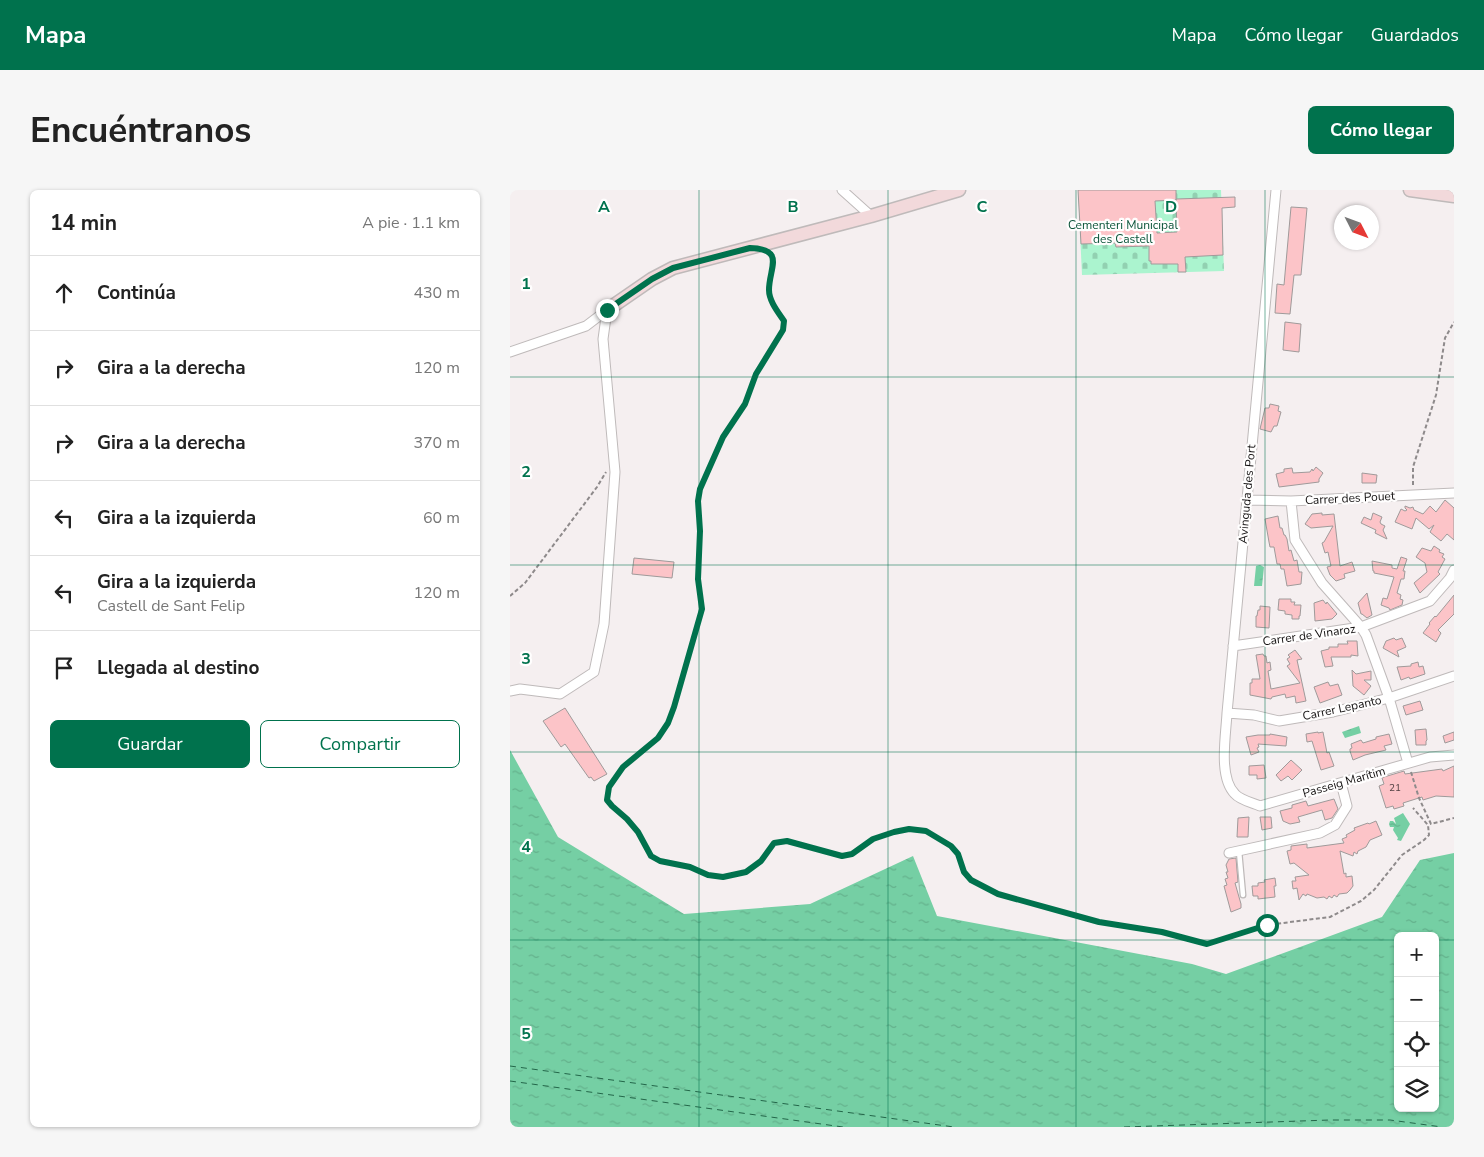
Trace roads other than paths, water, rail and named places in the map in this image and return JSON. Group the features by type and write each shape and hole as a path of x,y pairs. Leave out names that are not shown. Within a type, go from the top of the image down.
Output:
{"street":[{"path":"842,190 872,216"},
{"path":"510,352 586,326 652,279 673,268 872,216 959,190"},
{"name":"Avinguda des Port","path":"1235,795 1226,780 1224,753 1276,190"},
{"path":"1410,190 1454,196"},
{"path":"510,691 520,690 560,694 594,672 604,624 615,472 603,340 607,310"},
{"name":"Carrer des Pouet","path":"1247,500 1291,501 1454,493"},
{"path":"1291,501 1295,540 1322,583 1366,635 1389,698 1408,764"},
{"name":"Carrer de Vinaroz","path":"1233,646 1361,627 1430,600 1450,578 1454,570"},
{"name":"Carrer Lepanto","path":"1227,713 1280,721 1333,712 1389,698 1454,676"},
{"name":"Passeig Marítim","path":"1235,795 1260,806 1430,757 1454,755"},
{"path":"1229,853 1320,833 1335,825 1347,806 1342,782"}],"lane":[{"path":"1239,851 1243,894"}],"water":[{"path":"1256,566 1264,567 1262,586 1254,586"},
{"path":"1359,726 1361,733 1345,738 1342,732"},
{"path":"510,750 558,837 684,914 810,904 913,856 937,916 1192,964 1226,974 1382,917 1420,860 1454,853 1454,1127 510,1127"},
{"path":"1403,813 1410,824 1401,841 1397,840 1398,838 1393,830 1394,827 1390,827 1389,824 1390,821 1393,821 1396,824 1394,818"}],"park label":[{"name":"Cementeri Municipal des Castell","path":"1123,232"}]}
